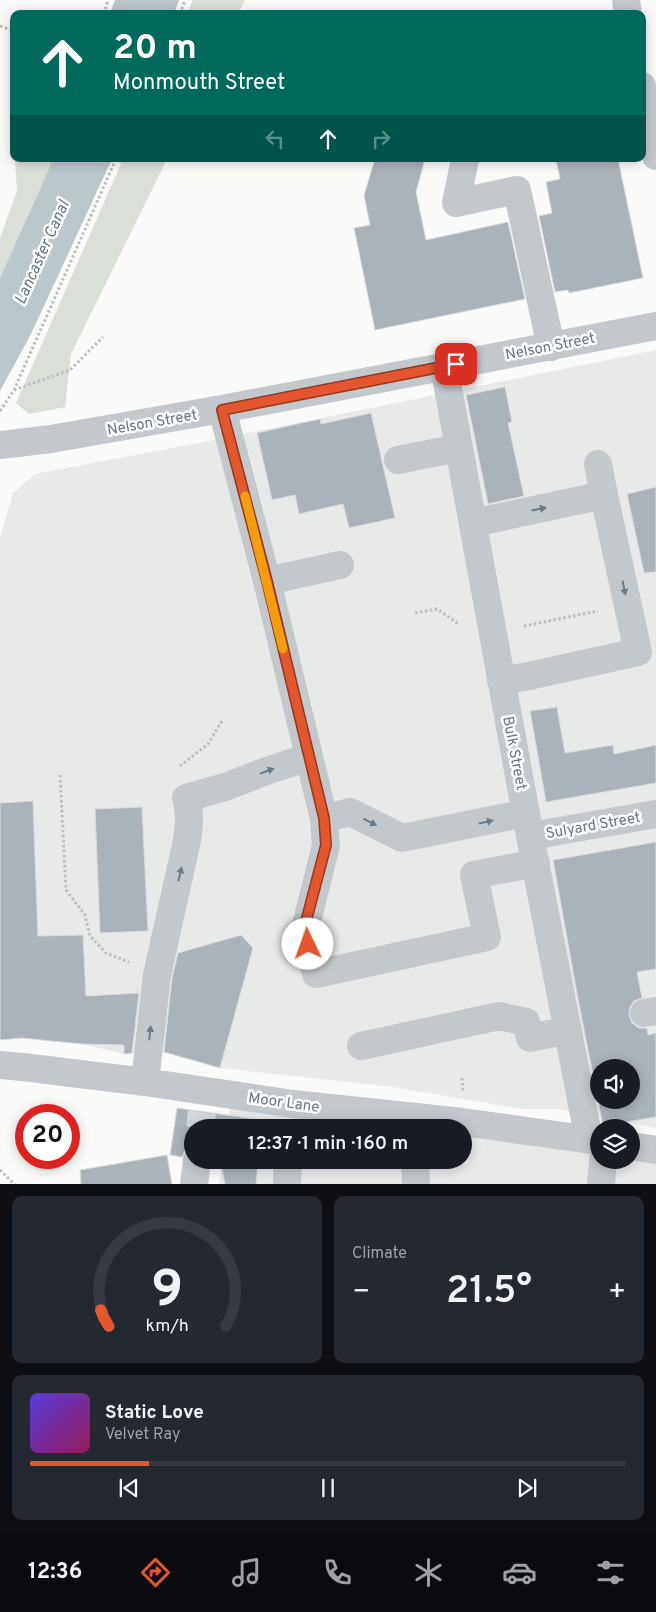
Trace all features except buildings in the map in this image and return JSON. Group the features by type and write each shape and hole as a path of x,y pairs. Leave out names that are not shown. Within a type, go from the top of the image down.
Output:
{"street":[{"path":"646,106 656,156"},
{"path":"464,162 456,203 517,190 551,346"},
{"name":"Nelson Street","path":"0,445 72,436 222,410 656,326"},
{"name":"Bulk Street","path":"444,366 528,824 568,1030 590,1119"},
{"path":"222,410 267,581 324,818 326,845 304,929 316,974 487,937 474,876 536,863"},
{"path":"398,460 458,448"},
{"path":"501,680 638,652 598,464"},
{"path":"473,523 604,495"},
{"path":"267,581 340,565"},
{"path":"145,1082 156,975 190,824 186,798 225,787 309,757"},
{"name":"Sulyard Street","path":"324,818 350,812 402,838 528,824 656,814"},
{"path":"360,1046 499,1016 526,1022 530,1038 568,1030"},
{"name":"Moor Lane","path":"0,1065 145,1082 203,1101 292,1116 353,1119"},
{"name":"Moor Lane","path":"472,1124 590,1146"},
{"path":"640,1147 656,1150"},
{"path":"194,1184 196,1169"},
{"path":"415,1169 416,1184"},
{"name":"Bulk Street","path":"599,1169 601,1184"}],"path":[{"path":"0,411 14,390 115,162"},
{"path":"14,390 70,370 103,337"},
{"path":"492,633 628,605"},
{"path":"415,613 438,609 459,624"},
{"path":"178,767 208,744 222,721"},
{"path":"60,774 66,890 85,915 90,936 106,954 148,969 156,975"},
{"path":"0,1170 15,1184"}],"shaded area":[{"path":"193,0 245,0 240,10 189,10"},
{"path":"15,162 51,162 0,278 0,238 17,191"},
{"path":"122,162 166,162 71,354 65,407 29,414 16,403"},
{"path":"656,350 656,1128 640,1125 640,1119 609,1119 556,1109 523,1109 393,1087 220,1068 164,1052 124,1054 82,1044 22,1038 0,1040 0,538 13,493 35,474 209,441"},
{"path":"230,1107 327,1119 228,1119"},
{"path":"472,1136 590,1151 590,1169 640,1169 640,1157 656,1159 656,1184 219,1184 221,1169 472,1169"}],"water":[{"path":"115,0 179,0 175,10 111,10"},
{"name":"Lancaster Canal","path":"51,162 111,162 31,334 0,391 0,278"}],"tunnel":[{"path":"201,1119 202,1112"}],"slow traffic":[{"path":"245,496 283,649"}],"route":[{"path":"308,944 304,929 326,845 324,818 267,581 222,410 456,364"}]}
